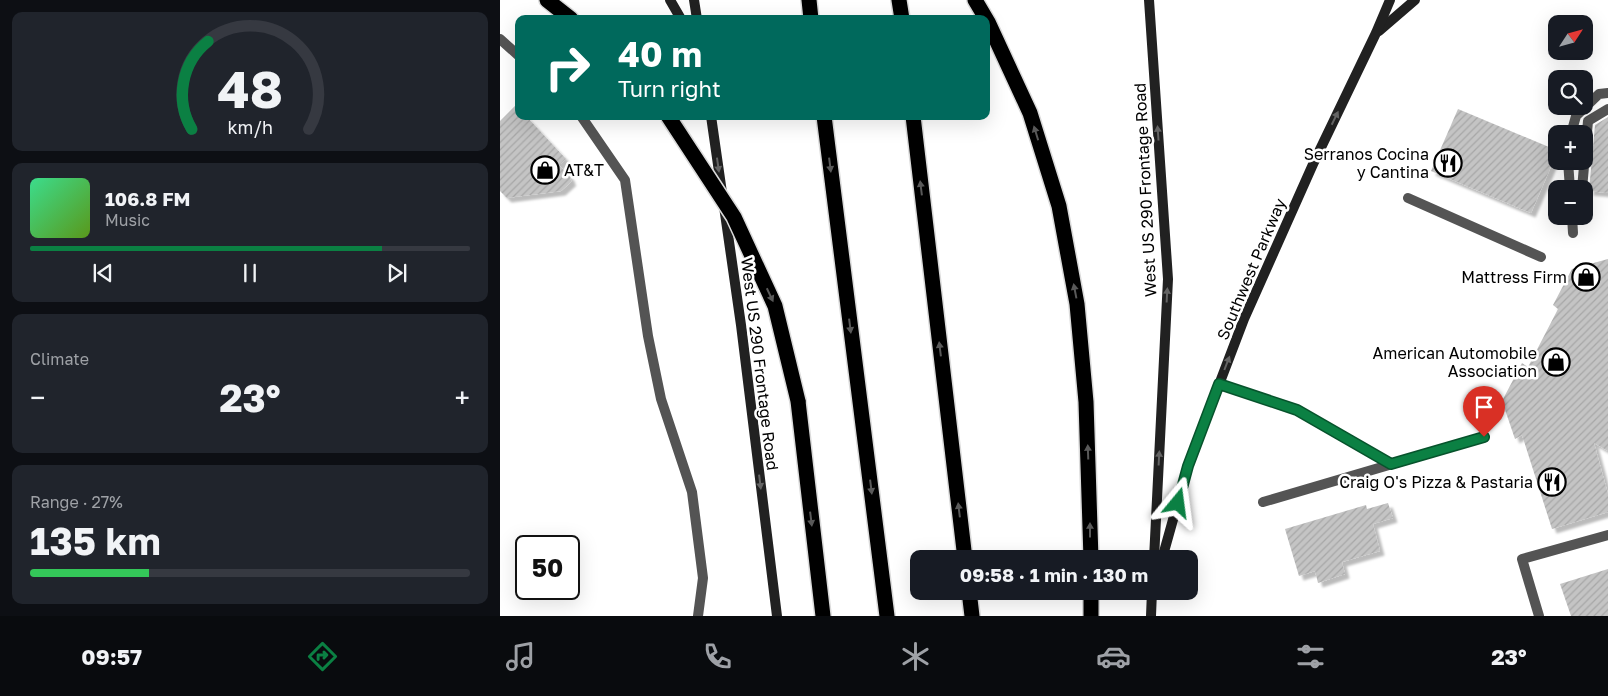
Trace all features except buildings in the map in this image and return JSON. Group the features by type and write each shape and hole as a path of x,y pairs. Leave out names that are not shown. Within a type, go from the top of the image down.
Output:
{"highway":[{"path":"548,0 566,15"},
{"path":"809,0 811,15"},
{"path":"899,0 901,15"},
{"path":"975,0 984,15"},
{"path":"990,26 1030,113 1059,206 1077,304 1086,402 1091,550"},
{"path":"671,120 734,217 775,306 798,401 823,616"},
{"path":"825,120 887,616"},
{"path":"913,120 964,550"},
{"path":"970,600 972,616"},
{"path":"1091,600 1091,616"}],"main road":[{"path":"670,0 679,15"},
{"path":"694,0 696,15"},
{"name":"West US 290 Frontage Road","path":"1148,0 1168,279 1154,550"},
{"name":"Southwest Parkway","path":"1165,550 1188,466 1244,319 1314,162 1376,34 1390,0"},
{"path":"1376,34 1416,0"},
{"name":"West US 290 Frontage Road","path":"712,120 741,325 777,616"},
{"path":"1151,616 1152,600"}],"lane":[{"path":"500,38 515,52"},
{"path":"1574,125 1576,116 1599,94 1608,93"},
{"path":"1583,180 1588,121 1608,109"},
{"path":"584,120 625,180 648,336 661,399 692,492 703,578 698,616"},
{"path":"1408,198 1541,257"},
{"path":"1574,225 1575,232 1577,225"},
{"path":"1219,384 1297,410 1391,464"},
{"path":"1263,502 1484,437"},
{"path":"1539,616 1522,559 1608,535"}],"place":[{"name":"Serranos Cocina y Cantina","path":"1448,163"},
{"name":"AT&T","path":"545,170"},
{"name":"Mattress Firm","path":"1586,277"},
{"name":"American Automobile Association","path":"1556,362"},
{"name":"Craig O's Pizza & Pastaria","path":"1552,482"}],"route":[{"path":"1178,503 1188,466 1219,384 1297,410 1391,464 1484,437"}]}
